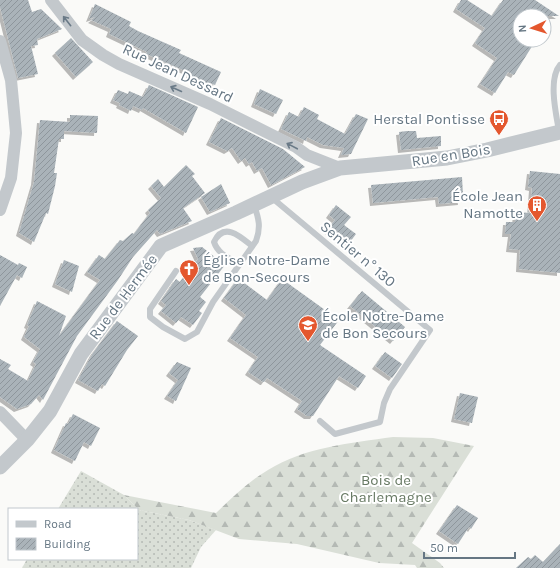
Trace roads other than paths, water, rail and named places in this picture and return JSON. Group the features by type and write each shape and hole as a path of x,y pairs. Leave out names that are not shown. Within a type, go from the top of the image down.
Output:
{"street":[{"name":"Rue Jean Dessard","path":"51,0 82,40 103,55 119,64 210,104 296,147 307,155 340,168"},
{"path":"0,41 11,80 16,133 11,178 0,210"},
{"name":"Rue en Bois","path":"340,168 447,158 560,132"},
{"path":"307,155 315,167 316,172 314,177"},
{"name":"Rue de Hermée","path":"1,465 27,440 50,411 81,354 161,246 314,177 340,168"},
{"path":"0,412 27,440"}],"lane":[{"path":"560,65 556,70 553,96 560,132"},
{"name":"Sentier n° 130","path":"271,197 430,330 390,389 384,403 380,422 335,434 320,421"},
{"path":"176,271 150,309 150,317 162,327 185,339 197,332 213,302 256,241 259,232 258,217 254,205"},
{"path":"239,264 216,248 214,242 217,236 224,232 238,234 252,246"}],"place":[{"name":"Herstal Pontisse","path":"499,136"},
{"name":"École Jean Namotte","path":"537,222"},
{"name":"Église Notre-Dame de Bon-Secours","path":"189,286"},
{"name":"École Notre-Dame de Bon Secours","path":"308,342"}],"park label":[{"name":"Bois de Charlemagne","path":"386,488"}]}
